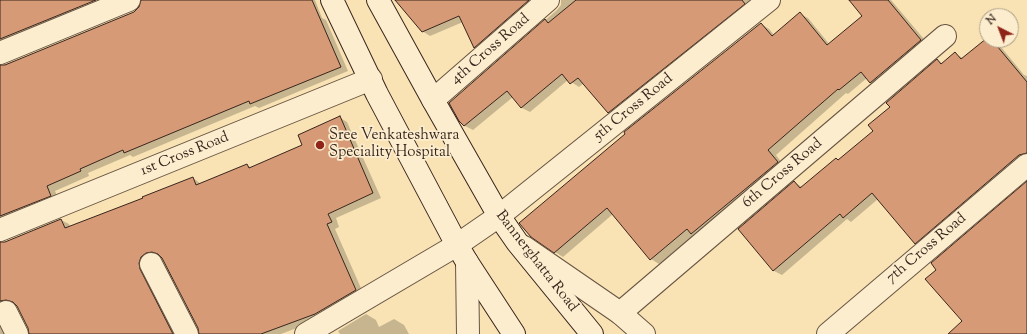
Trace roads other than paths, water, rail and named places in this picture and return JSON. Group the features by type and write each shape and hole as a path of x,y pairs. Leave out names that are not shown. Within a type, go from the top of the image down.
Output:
{"street":[{"path":"0,53 129,0"},
{"path":"332,0 377,94 462,253 514,334"},
{"name":"Bannerghatta Road","path":"378,0 499,216 517,242 592,334"},
{"name":"4th Cross Road","path":"433,100 548,0"},
{"name":"5th Cross Road","path":"306,334 462,253 499,216 769,0"},
{"name":"6th Cross Road","path":"620,312 945,36"},
{"name":"1st Cross Road","path":"0,230 371,79"},
{"name":"7th Cross Road","path":"828,334 1027,165"},
{"path":"517,242 620,312 644,334"},
{"path":"462,253 468,334"},
{"path":"151,264 187,334"},
{"path":"6,312 17,334"}],"place":[{"name":"Sree Venkateshwara Speciality Hospital","path":"320,145"}]}
